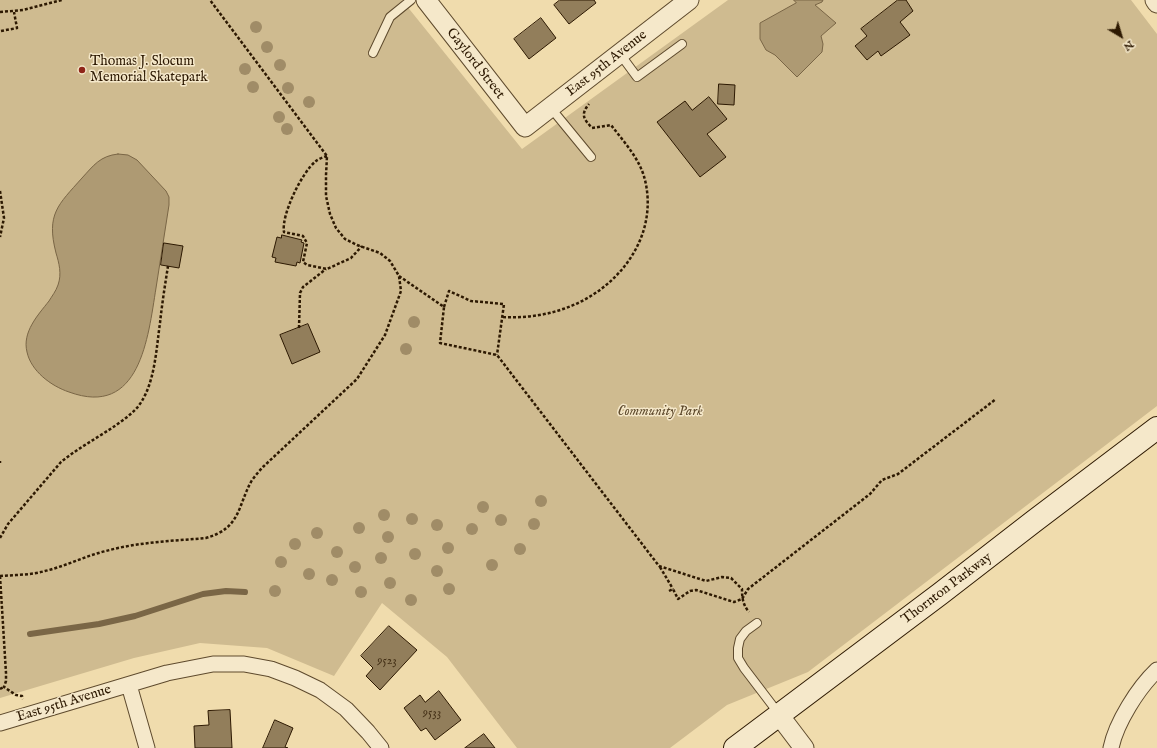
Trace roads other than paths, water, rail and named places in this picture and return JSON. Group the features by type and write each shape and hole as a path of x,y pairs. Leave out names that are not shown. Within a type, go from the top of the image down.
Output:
{"main road":[{"name":"Thornton Parkway","path":"735,748 934,599 1157,428"}],"street":[{"name":"Gaylord Street","path":"426,0 525,127"},
{"name":"East 95th Avenue","path":"525,127 689,0"},
{"name":"East 95th Avenue","path":"0,723 167,673 213,664 244,664 271,669 320,690 346,709 381,748"},
{"path":"1111,748 1117,730 1127,710 1150,677 1157,670"},
{"path":"129,685 147,748"},
{"path":"779,715 804,748"}],"lane":[{"path":"373,53 390,17 411,0"},
{"path":"620,54 637,77 682,44"},
{"path":"550,107 591,157"},
{"path":"757,623 746,631 740,639 738,658 779,715"}],"waterway":[{"path":"30,634 99,624 135,616 203,594 226,591 245,592"}],"place":[{"name":"Thomas J. Slocum Memorial Skatepark","path":"82,70"}],"park label":[{"name":"Community Park","path":"660,412"}]}
